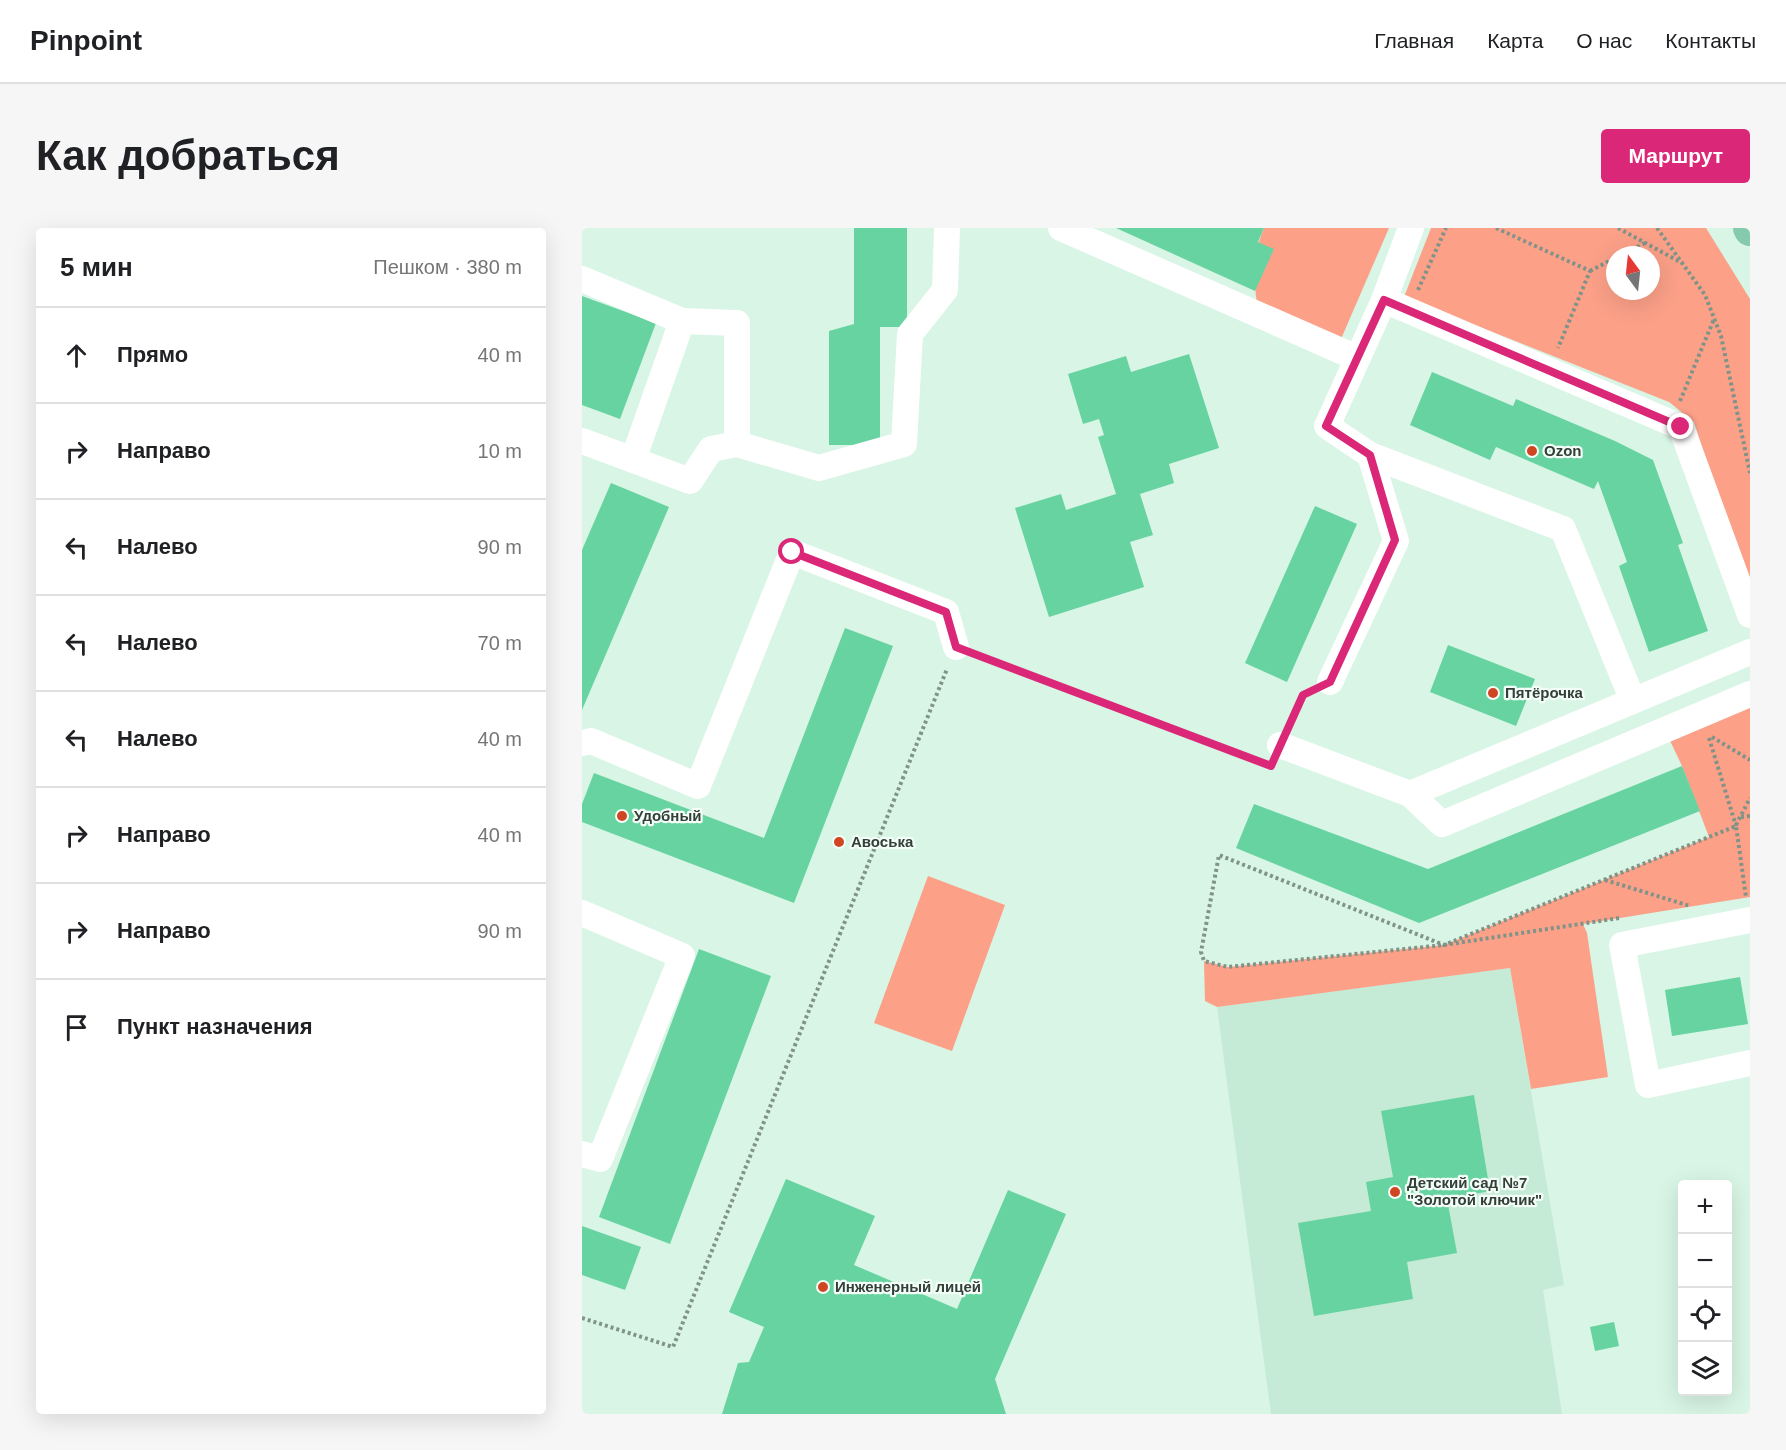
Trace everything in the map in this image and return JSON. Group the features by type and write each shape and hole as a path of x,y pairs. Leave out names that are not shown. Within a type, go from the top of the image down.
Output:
{"lane":[{"path":"582,441 690,481 711,448 737,444 819,468 904,444 910,334 945,290 947,228"},
{"path":"1061,228 1357,358"},
{"path":"1411,228 1384,300 1326,426 1370,455 1563,529 1633,701"},
{"path":"582,279 682,321 737,323 737,444"},
{"path":"1384,300 1681,427 1750,615"},
{"path":"633,460 682,321"},
{"path":"1330,682 1395,540 1370,455"},
{"path":"582,743 591,741 698,786 792,552 946,612 956,647"},
{"path":"1410,794 1750,652"},
{"path":"1280,745 1410,794 1442,824 1750,694"},
{"path":"1746,904 1622,945 1648,1085 1750,1064"},
{"path":"582,913 682,956 600,1159 582,1154"}],"path":[{"path":"1409,311 1446,228"},
{"path":"1496,228 1590,271"},
{"path":"1618,228 1682,263"},
{"path":"1658,228 1705,295 1721,336 1750,473"},
{"path":"1639,246 1645,243"},
{"path":"1548,370 1590,271 1606,263"},
{"path":"1671,423 1714,319"},
{"path":"582,1318 673,1347 956,647 1271,766 1303,695 1330,682"},
{"path":"1746,904 1736,826 1708,735 1750,760"},
{"path":"1626,917 1444,945 1223,967 1204,961 1201,952 1220,855 1444,945 1736,826 1750,798"},
{"path":"1741,817 1750,816"},
{"path":"1604,880 1692,906 1681,908"}],"shaded area":[{"path":"1264,228 1389,228 1341,339 1257,303 1255,265"},
{"path":"1431,228 1706,228 1750,299 1750,598 1694,422 1669,402 1404,297"},
{"path":"1750,694 1750,897 1583,924 1587,933 1608,1077 1531,1089 1510,968 1217,1007 1205,1001 1204,961 1228,967 1444,945 1709,837 1682,766 1665,730"},
{"path":"928,876 1005,905 952,1051 874,1023"},
{"name":"Детский сад №7 \"Золотой ключик\"","path":"1510,968 1564,1285 1543,1290 1562,1414 1271,1414 1217,1007"}],"building":[{"path":"854,228 907,228 907,327 880,327 880,445 829,445 829,331 854,324"},
{"path":"1116,228 1264,228 1258,242 1274,249 1255,291"},
{"path":"582,296 656,323 620,419 582,405"},
{"path":"1189,354 1219,448 1169,464 1174,483 1140,494 1153,535 1130,542 1144,587 1049,617 1015,508 1061,494 1066,510 1116,494 1098,437 1104,435 1099,419 1083,424 1068,374 1126,356 1131,372"},
{"path":"1432,372 1513,406 1516,399 1615,441 1653,460 1683,543 1678,545 1708,631 1649,652 1619,566 1627,562 1598,481 1594,489 1496,447 1490,460 1410,425"},
{"path":"611,483 669,507 582,710 582,550"},
{"path":"1315,506 1357,524 1287,682 1245,663"},
{"path":"845,628 893,646 794,903 582,822 582,804 594,773 764,838"},
{"path":"1448,645 1535,679 1516,726 1430,692"},
{"path":"1682,766 1700,811 1419,923 1236,848 1254,804 1428,869"},
{"path":"699,949 771,976 670,1244 599,1217"},
{"path":"1740,977 1748,1024 1672,1036 1665,990"},
{"path":"1474,1095 1490,1191 1447,1199 1457,1253 1407,1262 1413,1299 1314,1316 1298,1223 1371,1211 1366,1182 1393,1177 1381,1111"},
{"name":"Инженерный лицей","path":"786,1179 875,1216 854,1265 957,1309 1008,1190 1066,1214 995,1379 1006,1414 722,1414 738,1363 749,1362 764,1327 729,1312"},
{"path":"582,1226 641,1247 625,1290 582,1275"},
{"path":"1614,1322 1619,1346 1595,1351 1590,1327"}],"place":[{"name":"Ozon","path":"1532,451"},
{"name":"Пятёрочка","path":"1493,693"},
{"name":"Удобный","path":"622,816"},
{"name":"Авоська","path":"839,842"},
{"name":"Детский сад №7 \"Золотой ключик\"","path":"1395,1192"},
{"name":"Инженерный лицей","path":"823,1287"}],"route":[{"path":"792,552 946,612 956,647 1271,766 1303,695 1330,682 1395,540 1370,455 1326,426 1384,300 1681,427"}]}
